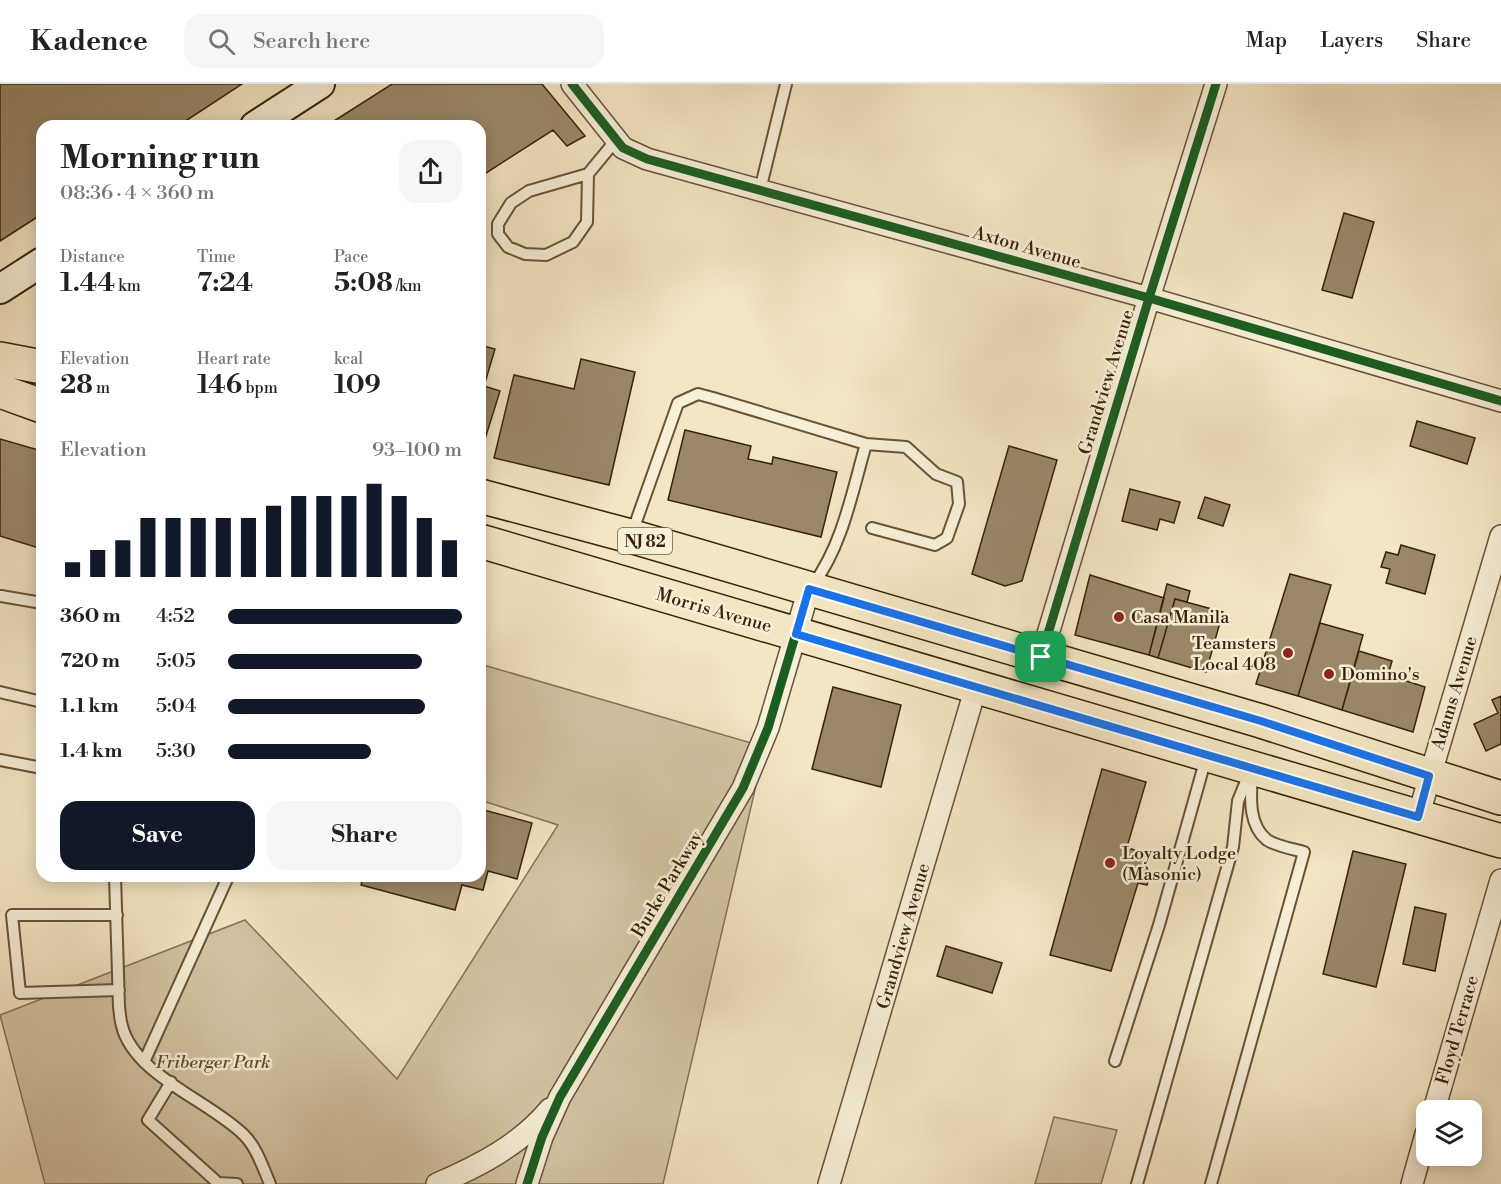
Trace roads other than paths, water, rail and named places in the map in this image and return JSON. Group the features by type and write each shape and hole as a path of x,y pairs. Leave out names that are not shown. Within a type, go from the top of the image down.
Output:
{"main road":[{"path":"264,120 320,84"},
{"path":"0,289 36,266"},
{"path":"0,358 36,366"},
{"path":"0,391 36,404"},
{"name":"NJ 82","path":"486,498 630,536 1294,731 1501,798"},
{"name":"Morris Avenue","path":"486,546 796,634 1501,841"}],"street":[{"name":"Axton Avenue","path":"572,84 623,148 647,159 1149,298 1501,400"},
{"name":"Grandview Avenue","path":"1041,657 1216,84"},
{"name":"Adams Avenue","path":"1418,817 1501,536"},
{"name":"Burke Parkway","path":"527,1184 542,1137 560,1098 743,788 765,737 809,589"},
{"name":"Grandview Avenue","path":"829,1184 976,687"},
{"name":"Floyd Terrace","path":"1437,1100 1501,880"},
{"path":"436,1184 479,1165 508,1147 536,1124 560,1098"},
{"path":"1412,1184 1417,1166"}],"lane":[{"path":"760,190 786,84"},
{"path":"588,174 587,222 573,242 546,255 525,254 508,247 498,234 498,224 511,203 529,191 588,174 616,140"},
{"path":"630,536 678,403 698,394 866,444 906,447 936,474 957,482 958,504 947,538 935,545 872,528"},
{"path":"809,589 837,545 866,444"},
{"path":"1,596 36,602"},
{"path":"0,692 36,701"},
{"path":"1115,1061 1159,925 1207,755"},
{"path":"0,760 36,767"},
{"path":"1137,1184 1233,847 1238,801 1252,768"},
{"path":"1211,1184 1304,852 1268,841 1255,826 1251,806 1252,768"},
{"path":"115,882 122,1027 130,1045 144,1062 231,1123 247,1137 257,1153 270,1184"},
{"path":"144,1062 226,882"},
{"path":"117,915 12,915 20,993 119,990"},
{"path":"171,1082 148,1120 218,1183 237,1184"}],"place":[{"name":"Casa Manila","path":"1119,617"},
{"name":"Teamsters Local 408","path":"1288,653"},
{"name":"Domino's","path":"1329,674"},
{"name":"Loyalty Lodge (Masonic)","path":"1110,863"}],"park label":[{"name":"Friberger Park","path":"213,1062"}]}
